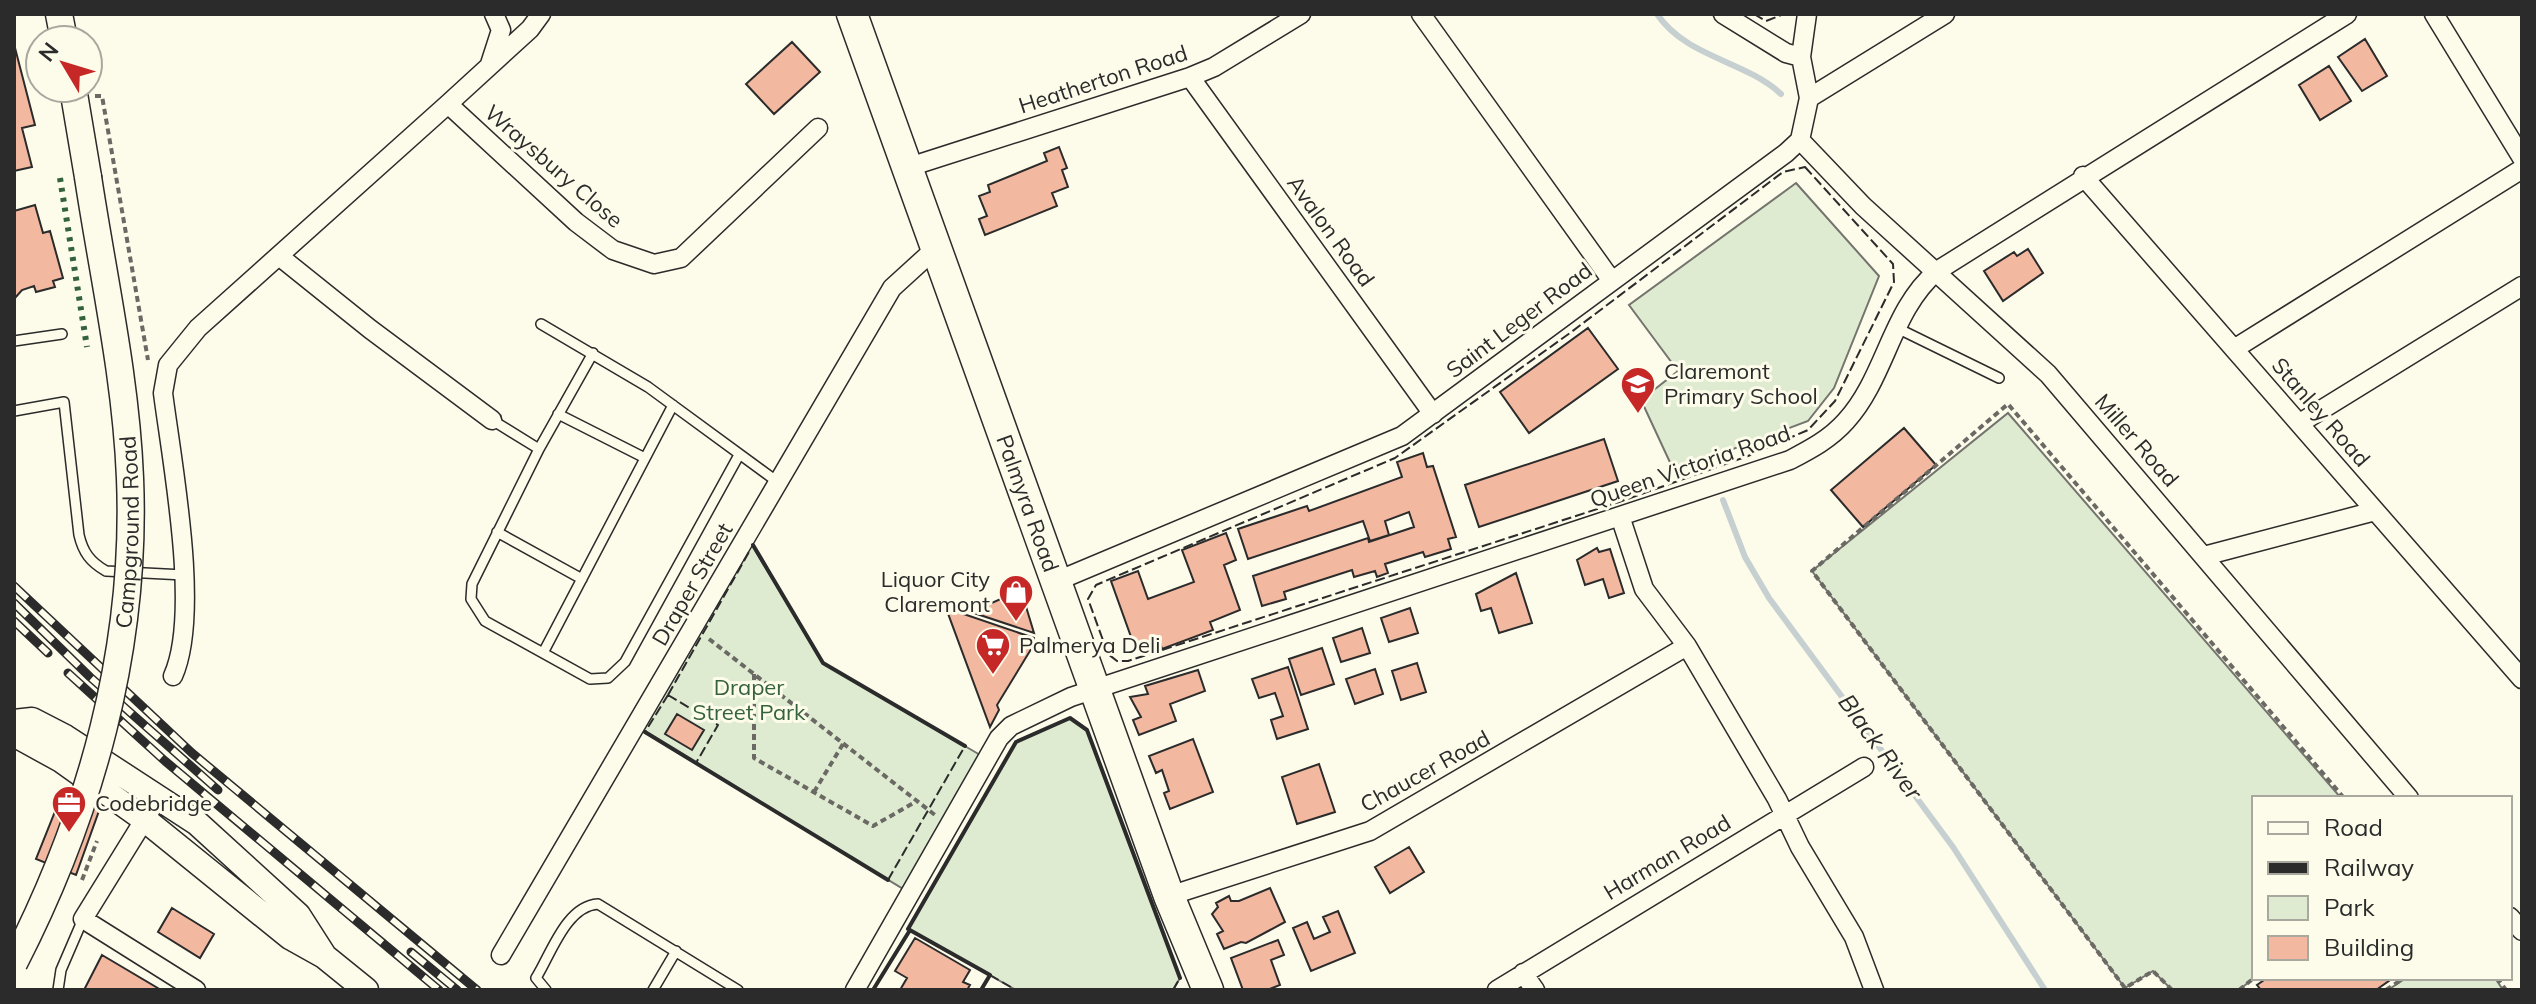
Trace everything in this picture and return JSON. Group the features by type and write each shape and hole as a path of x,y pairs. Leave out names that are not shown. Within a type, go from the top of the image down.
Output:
{"main road":[{"name":"Palmyra Road","path":"852,14 1169,896 1208,990"},
{"name":"Campground Road","path":"14,963 53,883 97,759 111,699 128,574 130,479 124,402 88,177 84,104"}],"street":[{"path":"489,67 501,30 494,14"},
{"path":"173,676 182,656 184,575 163,393 168,365 191,335 489,67 541,14"},
{"name":"Heatherton Road","path":"909,167 1190,77 1214,67 1301,14"},
{"path":"1421,14 1612,281"},
{"path":"1723,14 1786,53 1801,57"},
{"path":"1800,140 1809,98 1801,57 1807,14"},
{"path":"1809,98 1945,14"},
{"name":"Queen Victoria Road","path":"855,990 999,738 1011,726 1095,688 1790,460 1818,445 1857,409 1911,299 1937,271 2083,176 2347,14"},
{"path":"2434,14 2522,158"},
{"name":"Avalon Road","path":"1190,77 1433,414"},
{"name":"Wraysbury Close","path":"448,104 576,222 613,250 654,264 681,258 818,128"},
{"name":"Saint Leger Road","path":"1057,581 1386,445 1433,414 1800,140"},
{"name":"Miller Road","path":"1800,140 1863,206 2048,374 2407,796"},
{"path":"2234,349 2522,169"},
{"name":"Stanley Road","path":"2083,176 2522,679"},
{"name":"Draper Street","path":"501,955 892,288 937,247"},
{"path":"279,256 492,420"},
{"path":"2300,423 2522,286"},
{"path":"2204,556 2375,511"},
{"path":"1620,516 1644,589 1687,646 1847,924 1874,990"},
{"name":"Chaucer Road","path":"1169,896 1370,831 1687,646"},
{"path":"14,722 32,720 65,737 197,823 298,915 324,956"},
{"path":"14,729 21,738 61,760 144,819 290,937 324,956 366,990"},
{"name":"Harman Road","path":"1497,990 1864,767"},
{"path":"159,796 83,919 196,990"},
{"path":"1523,973 1535,990"}],"lane":[{"path":"541,324 593,353 673,405 779,483"},
{"path":"1897,328 1999,378"},
{"path":"14,341 62,334"},
{"path":"593,353 539,449 472,584 471,599 485,621 590,679 600,680 616,673 739,455"},
{"path":"14,411 64,402 79,535 83,551 95,566 106,571 184,575"},
{"path":"543,653 673,405"},
{"path":"558,414 645,458"},
{"path":"492,420 539,449"},
{"path":"497,532 582,579"},
{"path":"546,990 536,978 570,920 589,905 608,908 738,990"},
{"path":"58,990 61,970 83,919"},
{"path":"653,990 676,951"}],"path":[{"path":"103,104 149,373"},
{"path":"2172,990 2153,971 2126,989 1812,571 2008,404 2342,796"},
{"path":"694,627 949,826"},
{"path":"754,674 754,758 873,826 917,801"},
{"path":"814,792 843,744"},
{"path":"81,883 97,841"}],"green space":[{"path":"1796,183 1879,276 1834,388 1808,421 1674,471 1641,400 1678,371 1629,305"},
{"path":"2008,413 2339,796 2252,796 2252,980 2239,990 2172,990 2153,971 2125,988 1812,571"},
{"name":"Draper Street Park","path":"747,537 823,663 987,759 910,893 636,727"},
{"path":"1070,718 1087,730 1180,978 1173,990 1016,990 908,929 1016,742"},
{"path":"2403,980 2496,980 2503,990 2388,990"}],"building":[{"path":"2365,39 2387,76 2362,91 2338,57"},
{"path":"792,42 820,72 774,114 746,84"},
{"path":"14,44 24,83 24,104 30,104 35,125 22,128 32,167 14,171"},
{"path":"2329,66 2351,101 2320,120 2299,85"},
{"path":"1059,147 1067,168 1062,170 1068,187 1052,193 1057,206 985,235 979,219 987,216 979,196 990,192 988,185 1047,161 1044,153"},
{"path":"35,205 43,233 50,231 63,278 53,281 55,287 36,292 34,286 22,290 14,299 14,211"},
{"path":"2028,249 2043,273 2003,301 1984,271 2014,252 2017,256"},
{"path":"1588,328 1618,369 1529,433 1500,392"},
{"path":"1904,428 1936,465 1863,527 1831,490"},
{"path":"1604,439 1618,481 1479,527 1465,485"},
{"path":"1423,453 1427,467 1433,466 1456,537 1448,539 1451,549 1425,557 1423,552 1385,564 1388,573 1377,577 1375,571 1354,577 1352,570 1284,592 1286,599 1262,606 1253,576 1368,538 1369,542 1414,527 1409,512 1385,521 1389,535 1370,541 1363,521 1248,559 1238,529 1307,506 1309,511 1402,477 1397,462"},
{"path":"1226,533 1236,560 1224,565 1240,610 1210,622 1213,630 1162,649 1159,639 1135,648 1111,581 1138,571 1148,599 1194,582 1182,550"},
{"path":"1597,548 1599,552 1610,549 1624,593 1609,598 1603,579 1585,585 1577,560"},
{"path":"1516,573 1532,623 1499,633 1491,608 1481,611 1476,594"},
{"name":"Liquor City Claremont","path":"1021,590 1034,633 971,612"},
{"name":"Palmerya Deli","path":"946,608 1034,638 1033,646 997,705 999,710 990,727"},
{"path":"1410,608 1418,633 1389,642 1381,618"},
{"path":"1362,628 1370,653 1341,662 1333,638"},
{"path":"1322,648 1334,684 1301,695 1289,659"},
{"path":"1417,663 1426,692 1401,700 1392,671"},
{"path":"1288,667 1308,729 1277,739 1271,720 1283,716 1275,693 1259,698 1252,679"},
{"path":"1375,669 1383,694 1355,704 1346,679"},
{"path":"1198,670 1205,691 1170,704 1176,721 1139,735 1133,720 1141,717 1130,697 1148,694 1145,686"},
{"path":"677,714 704,730 692,750 665,734"},
{"path":"1193,739 1213,792 1170,809 1164,793 1169,791 1162,770 1156,773 1149,756"},
{"path":"1319,764 1335,812 1297,824 1282,777"},
{"name":"Codebridge","path":"62,794 100,808 76,875 36,859"},
{"path":"1409,847 1424,872 1390,893 1375,867"},
{"path":"1270,888 1285,922 1246,943 1224,949 1217,934 1223,931 1212,914 1218,907 1216,903 1229,896 1231,901 1239,901"},
{"path":"172,908 214,934 200,958 158,932"},
{"path":"1338,911 1355,953 1311,971 1293,928 1307,922 1314,939 1330,932 1323,917"},
{"path":"915,938 970,970 963,982 970,985 967,990 900,990 907,978 895,971"},
{"path":"1278,940 1284,955 1271,960 1280,985 1267,990 1243,990 1231,958"},
{"path":"102,955 161,990 84,990"},
{"path":"2264,980 2390,980 2376,990 2261,990 2257,985"}],"waterway":[{"name":"Black River","path":"1657,14 1669,29 1684,40 1750,73 1781,94"},
{"name":"Black River","path":"1723,500 1745,557 1769,598 1953,847 2045,990"}],"railway":[{"path":"14,586 192,753 477,990"},
{"path":"14,603 90,677 218,790"},
{"path":"14,621 48,653"},
{"path":"68,673 165,761 439,990"},
{"path":"411,952 457,990"}],"hedge":[{"path":"60,178 87,347"}],"fence":[{"path":"1754,14 1766,21 1784,14"},
{"path":"1805,167 1893,264 1894,282 1835,401 1808,430 1748,456 1619,502 1128,661 1117,661 1108,654 1088,599 1096,585 1395,458 1570,333 1783,172 1805,167"},
{"path":"668,695 749,552"},
{"path":"668,695 718,725 696,763 645,732 668,695"},
{"path":"888,880 965,746"},
{"path":"990,975 1016,990"},
{"path":"1173,990 1180,978"}],"wall":[{"path":"753,545 823,663 965,746"},
{"path":"990,975 908,929 1016,742 1070,718 1087,730 1180,978"},
{"path":"645,732 888,880"},
{"path":"873,990 910,930"},
{"path":"981,990 990,975"}],"place":[{"name":"Claremont Primary School","path":"1638,415"},
{"name":"Liquor City Claremont","path":"1016,623"},
{"name":"Palmerya Deli","path":"993,676"},
{"name":"Codebridge","path":"69,834"}]}
